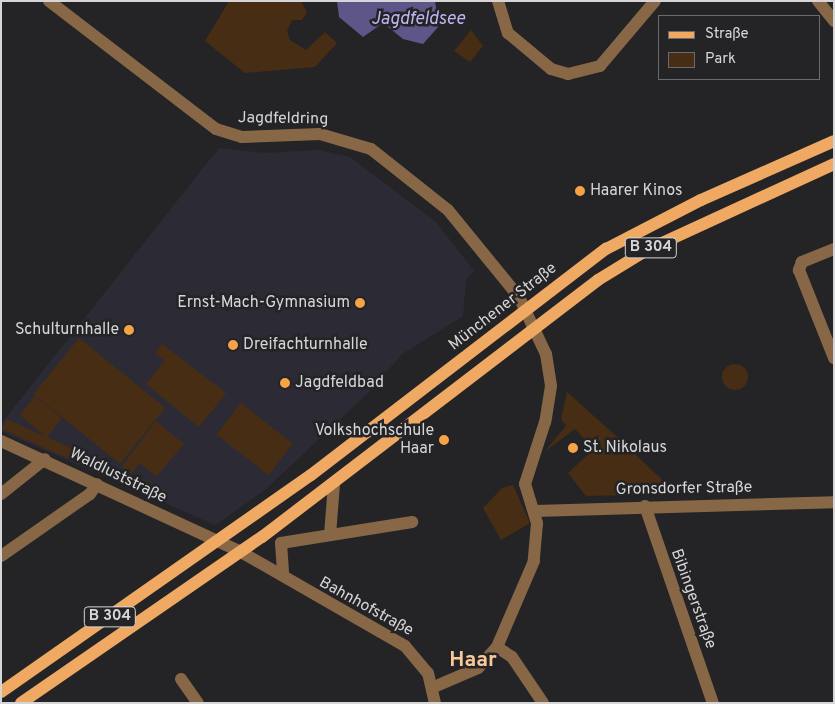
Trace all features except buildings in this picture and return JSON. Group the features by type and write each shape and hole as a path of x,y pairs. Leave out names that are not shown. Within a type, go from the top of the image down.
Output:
{"main road":[{"name":"Münchener Straße","path":"219,542 606,249 701,200 834,142"},
{"name":"B 304","path":"21,703 241,552 334,484 534,329 647,250 834,164"},
{"name":"B 304","path":"1,692 219,542"}],"street":[{"name":"Jagdfeldring","path":"49,1 216,130 242,136 342,137 383,157 456,217 525,310 546,354 551,386 545,422 526,477 535,511 534,561 497,647"},
{"path":"498,1 508,33 551,69 581,74 608,59 655,1"},
{"path":"818,1 834,21"},
{"path":"834,249 802,262 799,270 834,358"},
{"name":"Waldluststraße","path":"1,441 45,459 219,542"},
{"path":"1,494 45,459"},
{"path":"1,556 90,494 97,484"},
{"path":"330,535 334,484"},
{"name":"Gronsdorfer Straße","path":"535,511 644,506 834,502"},
{"name":"Bibingerstraße","path":"644,506 713,703"},
{"path":"281,543 412,522"},
{"path":"271,530 281,543 282,575"},
{"name":"Bahnhofstraße","path":"219,542 282,575 325,604 405,646 425,667 434,688 435,703"},
{"path":"434,688 473,671 497,647 512,657 543,703"},
{"path":"181,678 198,703"}],"shaded area":[{"path":"219,148 266,153 318,150 350,157 436,222 474,271 466,280 463,316 402,354 370,391 265,490 215,525 1,431 1,424"}],"green space":[{"path":"229,1 301,1 307,12 302,20 292,20 287,31 290,40 306,50 325,32 337,43 315,67 245,73 205,41"},
{"path":"471,30 483,46 470,62 454,51"},
{"path":"79,338 165,408 120,464 34,394"},
{"path":"162,344 226,393 199,427 146,384 165,361 155,353"},
{"path":"735,364 744,368 748,377 744,386 735,390 726,386 722,377 726,368"},
{"path":"567,392 677,494 586,496 568,473 594,449 575,429 544,452 566,426 561,419"},
{"path":"35,396 62,418 47,437 165,490 161,500 2,429 7,419 46,437 20,415"},
{"path":"241,403 293,444 268,475 216,435"},
{"path":"156,421 184,444 156,477 140,463 131,474 122,466"},
{"path":"513,485 530,523 501,540 483,508 502,488"}],"water":[{"name":"Jagdfeldsee","path":"337,1 435,1 439,26 423,44 403,39 383,23 363,37 339,17"}],"place":[{"name":"Haarer Kinos","path":"580,191"},
{"name":"Ernst-Mach-Gymnasium","path":"360,303"},
{"name":"Schulturnhalle","path":"129,330"},
{"name":"Dreifachturnhalle","path":"233,345"},
{"name":"Jagdfeldbad","path":"285,383"},
{"name":"Volkshochschule Haar","path":"444,440"},
{"name":"St. Nikolaus","path":"573,448"}],"district":[{"name":"Haar","path":"473,661"}]}
